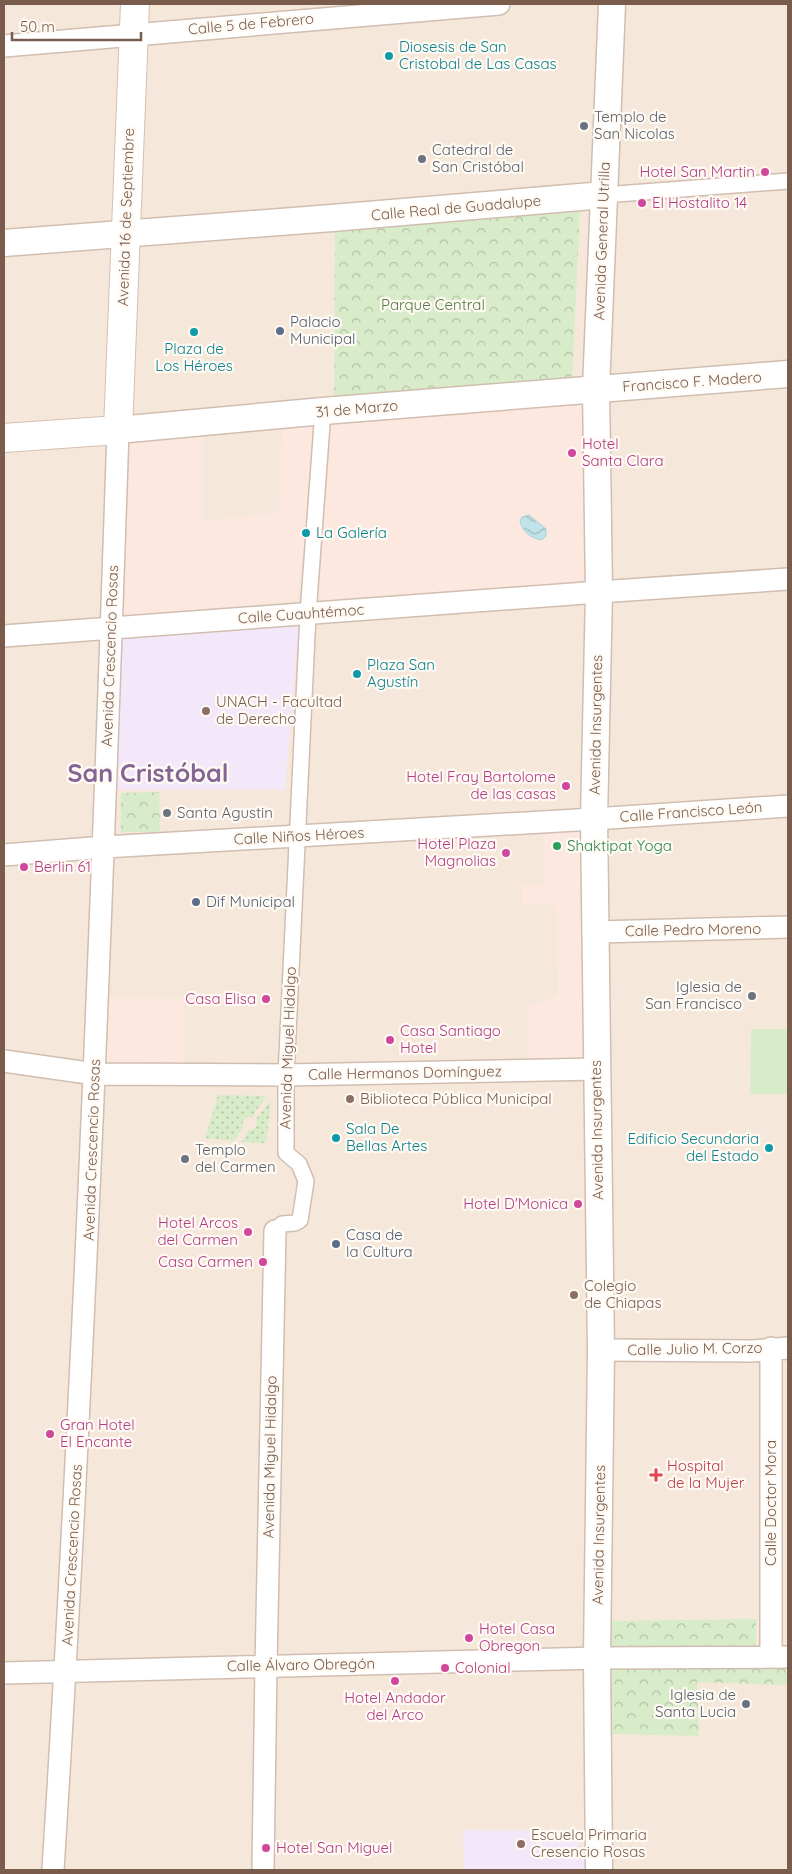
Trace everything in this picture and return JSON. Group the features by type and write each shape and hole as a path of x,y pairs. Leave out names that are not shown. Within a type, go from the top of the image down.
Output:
{"main road":[{"name":"Avenida 16 de Septiembre","path":"118,430 124,234 135,4"},
{"path":"4,438 118,430"}],"street":[{"name":"Calle 5 de Febrero","path":"4,46 134,34 332,11 499,4"},
{"name":"Avenida General Utrilla","path":"596,389 612,4"},
{"name":"Calle Real de Guadalupe","path":"4,243 788,181"},
{"name":"Francisco F. Madero","path":"596,389 788,374"},
{"name":"31 de Marzo","path":"118,430 596,389"},
{"name":"Avenida Insurgentes","path":"596,389 599,592 594,819 597,932 601,1350 597,1658 599,1870"},
{"name":"Avenida Miguel Hidalgo","path":"264,1870 266,1666 275,1231 282,1224 296,1223 300,1220 306,1181 299,1164 286,1153 286,1075 308,614 323,411"},
{"name":"Avenida Crescencio Rosas","path":"53,1870 66,1672 82,1364 95,1074 98,952 104,847 118,430"},
{"name":"Calle Cuauhtémoc","path":"4,636 788,579"},
{"name":"Calle Francisco León","path":"594,819 788,806"},
{"name":"Calle Niños Héroes","path":"4,855 104,847 594,819"},
{"name":"Calle Pedro Moreno","path":"597,932 788,927"},
{"name":"Calle Hermanos Domínguez","path":"4,1061 95,1074 286,1075 597,1069"},
{"name":"Calle Julio M. Corzo","path":"601,1350 753,1350 780,1348"},
{"name":"Calle Doctor Mora","path":"779,1657 780,1348"},
{"name":"Calle Álvaro Obregón","path":"4,1673 597,1658 779,1657"}],"shaded area":[{"path":"4,4 788,4 788,1870 4,1870"},
{"path":"584,400 586,587 321,601 320,413"},
{"path":"313,425 308,512 297,600 118,619 123,435 203,428 203,522 279,512 282,426"},
{"name":"UNACH - Facultad de Derecho","path":"299,623 285,790 118,789 122,633"},
{"path":"585,830 589,1062 529,1063 528,1006 558,996 556,903 522,903 522,885 545,884 543,831"},
{"path":"102,998 183,999 183,1063 101,1063"},
{"name":"Escuela Primaria Cresencio Rosas","path":"463,1830 579,1831 579,1856 589,1859 589,1870 464,1870"}],"green space":[{"name":"Parque Central","path":"580,209 572,381 334,399 335,225"},
{"path":"159,792 160,832 121,832 121,793"},
{"path":"751,1029 788,1029 788,1094 750,1094"},
{"path":"218,1095 266,1096 252,1117 247,1117 242,1123 243,1128 234,1141 205,1138"},
{"path":"271,1100 266,1143 241,1142 249,1130 257,1125 256,1119"},
{"path":"756,1619 756,1653 607,1654 602,1621"},
{"path":"605,1665 786,1667 788,1685 697,1682 699,1736 609,1734"}],"water":[{"path":"529,515 546,529 546,536 541,540 528,534 521,525 522,517"}],"place":[{"name":"Diosesis de San Cristobal de Las Casas","path":"389,56"},
{"name":"Templo de San Nicolas","path":"584,126"},
{"name":"Catedral de San Cristóbal","path":"422,159"},
{"name":"Hotel San Martin","path":"765,172"},
{"name":"El Hostalito 14","path":"642,203"},
{"name":"Palacio Municipal","path":"280,331"},
{"name":"Plaza de Los Héroes","path":"194,332"},
{"name":"Hotel Santa Clara","path":"572,453"},
{"name":"La Galería","path":"306,533"},
{"name":"Plaza San Agustín","path":"357,674"},
{"name":"UNACH - Facultad de Derecho","path":"206,711"},
{"name":"Hotel Fray Bartolome de las casas","path":"566,786"},
{"name":"Santa Agustin","path":"167,813"},
{"name":"Shaktipat Yoga","path":"557,846"},
{"name":"Hotel Plaza Magnolias","path":"506,853"},
{"name":"Berlin 61","path":"24,867"},
{"name":"Dif Municipal","path":"196,902"},
{"name":"Iglesia de San Francisco","path":"752,996"},
{"name":"Casa Elisa","path":"266,999"},
{"name":"Casa Santiago Hotel","path":"390,1040"},
{"name":"Biblioteca Pública Municipal","path":"350,1099"},
{"name":"Sala De Bellas Artes","path":"336,1138"},
{"name":"Edificio Secundaria del Estado","path":"769,1148"},
{"name":"Templo del Carmen","path":"185,1159"},
{"name":"Hotel D'Monica","path":"578,1204"},
{"name":"Hotel Arcos del Carmen","path":"248,1232"},
{"name":"Casa de la Cultura","path":"336,1244"},
{"name":"Casa Carmen","path":"263,1262"},
{"name":"Colegio de Chiapas","path":"574,1295"},
{"name":"Gran Hotel El Encante","path":"50,1434"},
{"name":"Hospital de la Mujer","path":"656,1475"},
{"name":"Hotel Casa Obregon","path":"469,1638"},
{"name":"Colonial","path":"445,1668"},
{"name":"Hotel Andador del Arco","path":"395,1681"},
{"name":"Iglesia de Santa Lucia","path":"746,1704"},
{"name":"Escuela Primaria Cresencio Rosas","path":"521,1844"},
{"name":"Hotel San Miguel","path":"266,1848"}],"district":[{"name":"San Cristóbal","path":"148,773"}]}
